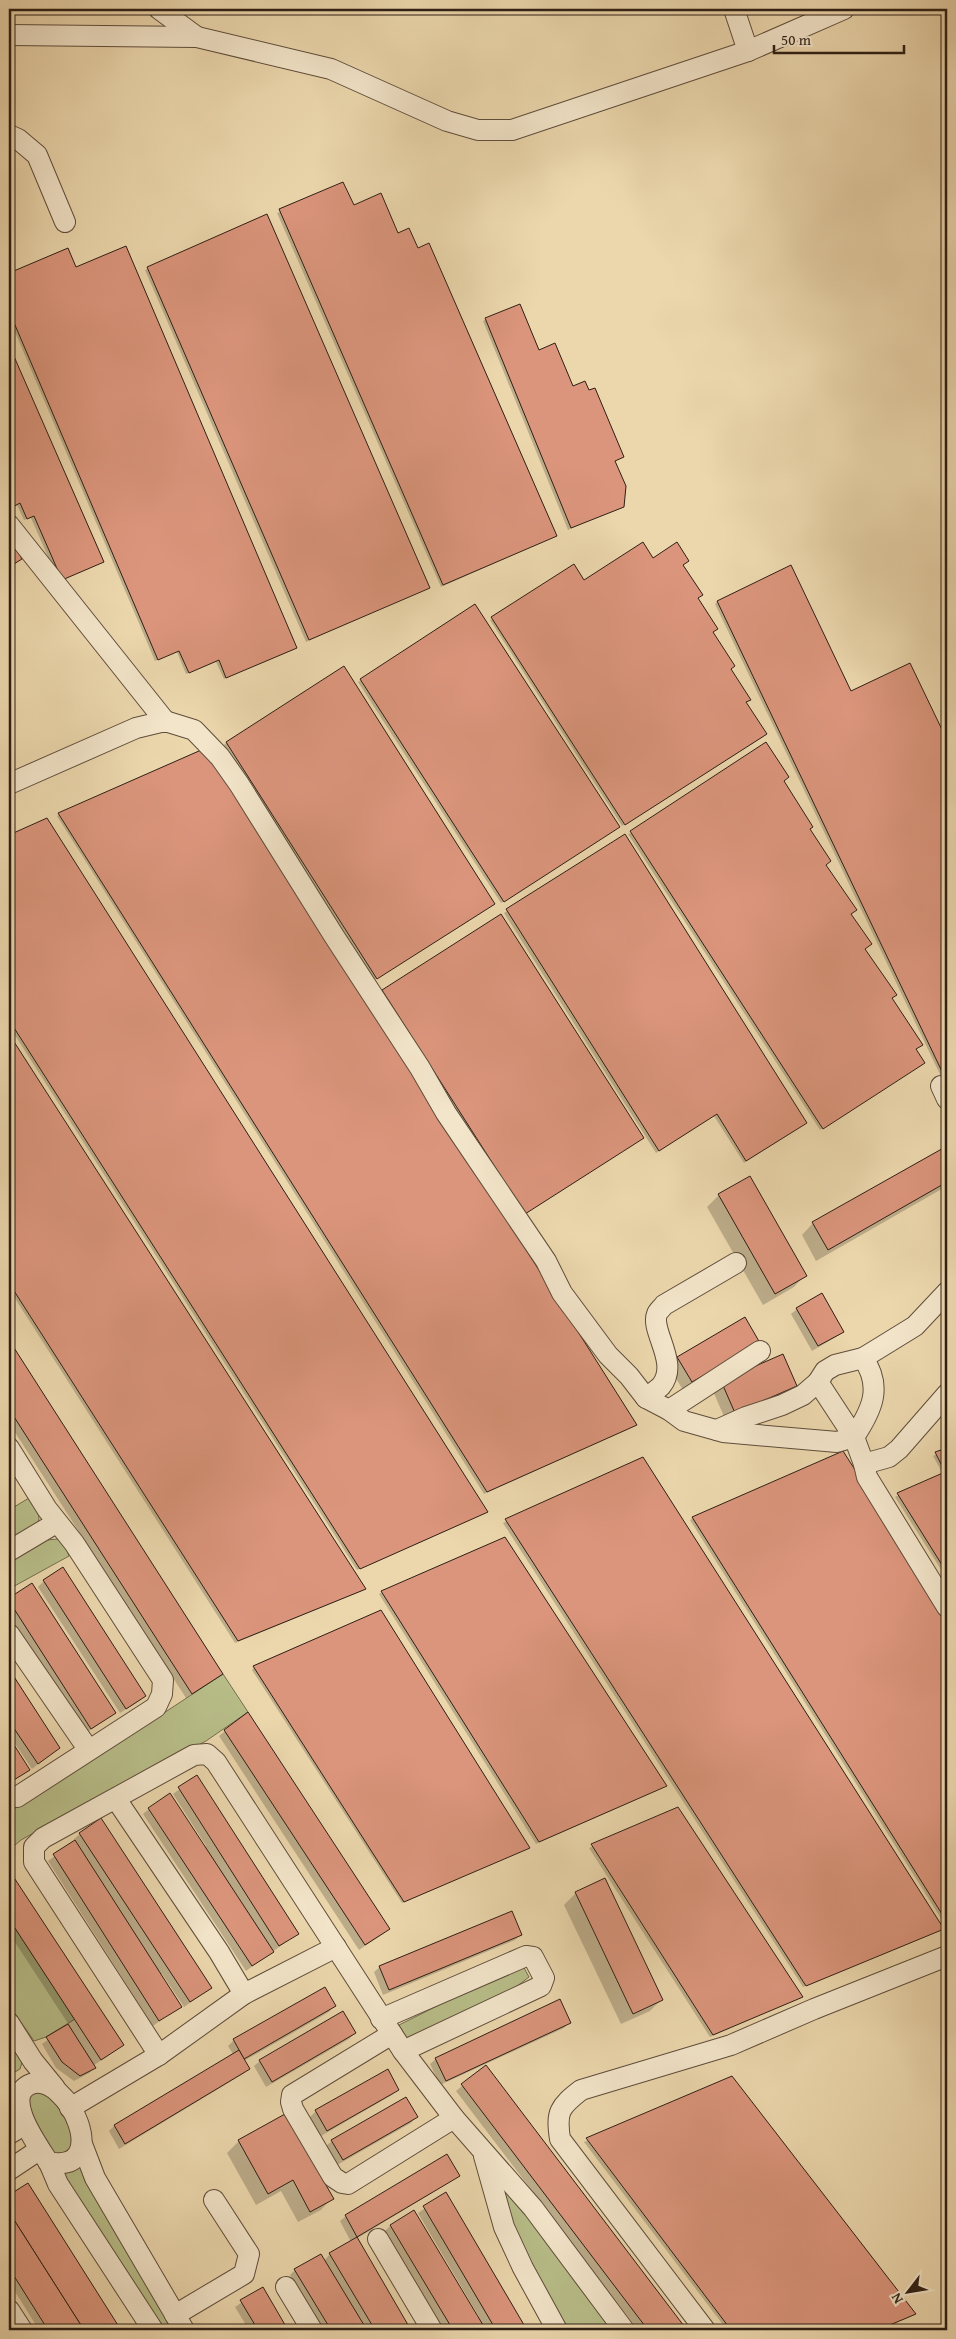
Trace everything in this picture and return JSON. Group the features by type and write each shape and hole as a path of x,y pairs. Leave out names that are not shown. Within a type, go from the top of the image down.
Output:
{"street":[{"path":"159,9 198,37"},
{"path":"734,9 748,51"},
{"path":"9,35 198,37 331,69 447,121 478,130 512,130 748,51 844,9"},
{"path":"9,135 18,138 37,155 65,222"},
{"path":"9,525 165,721"},
{"path":"9,784 107,739 136,728 165,721 194,730 220,757 239,784 446,1112 546,1261 562,1293 608,1355 629,1376 646,1398 669,1410 684,1421 717,1430 837,1442 854,1437 869,1415 873,1402 870,1368 863,1358"},
{"path":"646,1398 662,1385 667,1369 666,1351 656,1322 657,1314 664,1305 736,1263"},
{"path":"717,1430 803,1395 818,1382 825,1371 835,1365 863,1358 915,1326 947,1292"},
{"path":"669,1410 760,1351"},
{"path":"818,1382 854,1437 867,1477 947,1607"},
{"path":"864,1464 888,1458 899,1450 947,1394"},
{"path":"9,1448 56,1523 74,1543 163,1680 162,1694 156,1707 88,1749 17,1797 9,1797"},
{"path":"9,1551 56,1523"},
{"path":"9,1634 88,1749"},
{"path":"159,2055 34,1862 34,1847 43,1838 194,1755 207,1754 216,1762 392,2035 454,2118 532,2208 624,2330"},
{"path":"116,1799 219,1952 244,1994"},
{"path":"70,2108 159,2055 244,1994 336,1947"},
{"path":"392,2035 541,1986 544,1978 533,1957 526,1956 392,2035 292,2095 290,2102 333,2177 342,2183 348,2184 454,2118"},
{"path":"705,2330 560,2139 557,2119 566,2102 581,2090 731,2045 814,2009 947,1956"},
{"path":"9,2023 34,2061 70,2108 82,2134 82,2144 79,2153 72,2160 60,2164 43,2156 9,2170"},
{"path":"9,2080 20,2100"},
{"path":"55,2088 41,2082 29,2085 22,2091 16,2129 43,2156 58,2184 153,2330"},
{"path":"82,2144 95,2178 180,2323 244,2274 249,2254 214,2200"},
{"path":"482,2149 504,2227 523,2268 557,2330"},
{"path":"378,2239 432,2330"},
{"path":"286,2287 312,2330"},
{"path":"9,2310 22,2330"}],"green space":[{"path":"29,1498 39,1515 39,1521 32,1530 9,1543 9,1510"},
{"path":"58,1539 65,1544 69,1556 9,1589 9,1561 47,1540"},
{"path":"223,1674 248,1712 206,1741 109,1791 21,1840 9,1850 9,1812 88,1763"},
{"path":"9,1919 75,2019 46,2037 34,2041 9,2005"},
{"path":"523,1966 529,1977 516,1987 408,2040 399,2025 511,1969"},
{"path":"9,2037 23,2059 20,2069 10,2075"},
{"path":"34,2090 58,2101 79,2144 60,2162 35,2140 28,2094"},
{"path":"488,2160 622,2330 559,2330 524,2268"},
{"path":"84,2163 176,2330 160,2330 59,2171"}],"building":[{"path":"343,182 354,205 381,193 398,233 409,228 418,248 429,243 557,536 443,585 279,209"},
{"path":"267,214 430,588 309,640 147,267"},
{"path":"126,246 297,648 226,678 219,660 189,673 179,651 158,660 9,311 9,273 68,248 76,267"},
{"path":"520,304 539,350 555,343 573,386 585,381 589,390 595,388 624,457 615,461 626,486 624,507 571,528 485,318"},
{"path":"9,345 104,562 62,580 34,516 27,519 20,503 11,508 9,503"},
{"path":"9,536 22,559 9,567"},
{"path":"643,542 653,558 677,542 689,561 683,565 703,595 698,598 718,629 713,632 735,666 731,669 751,700 746,702 767,734 625,825 491,617 574,564 584,580"},
{"path":"791,565 851,691 910,663 947,740 947,1082 717,601"},
{"path":"475,604 620,827 504,902 360,679"},
{"path":"344,666 495,904 377,979 226,742"},
{"path":"947,709 947,723 941,711"},
{"path":"766,742 789,777 784,781 813,827 810,829 831,861 826,865 857,910 851,914 872,944 865,949 897,995 892,998 923,1045 916,1049 925,1063 823,1129 630,831"},
{"path":"208,747 637,1425 487,1492 58,813"},
{"path":"47,818 488,1512 360,1569 9,1020 9,835"},
{"path":"625,834 807,1123 746,1161 717,1114 659,1151 506,909"},
{"path":"501,914 644,1138 525,1214 382,990"},
{"path":"9,1034 366,1589 238,1641 9,1283"},
{"path":"947,1146 947,1182 828,1250 812,1222"},
{"path":"750,1176 807,1276 775,1294 718,1194"},
{"path":"822,1293 844,1332 818,1346 796,1308"},
{"path":"745,1317 760,1343 692,1382 677,1357"},
{"path":"9,1340 223,1674 192,1694 9,1409"},
{"path":"783,1354 797,1386 735,1413 721,1381"},
{"path":"947,1448 947,1573 897,1493 945,1472 935,1452"},
{"path":"843,1451 947,1614 947,1922 692,1517"},
{"path":"643,1457 944,1929 806,1986 505,1519"},
{"path":"9,1498 14,1507 9,1510"},
{"path":"505,1537 667,1786 539,1842 381,1591"},
{"path":"63,1567 146,1696 126,1709 43,1580"},
{"path":"32,1583 116,1713 91,1729 9,1601 9,1598"},
{"path":"381,1610 530,1848 404,1902 253,1666"},
{"path":"9,1669 60,1748 38,1764 9,1721"},
{"path":"248,1712 390,1929 365,1945 224,1730"},
{"path":"9,1737 30,1770 9,1783"},
{"path":"197,1775 299,1934 279,1946 178,1787"},
{"path":"170,1793 274,1952 252,1966 148,1808"},
{"path":"678,1807 803,1997 713,2035 591,1844"},
{"path":"101,1818 212,1988 190,2002 79,1833"},
{"path":"75,1840 182,2007 159,2021 53,1854"},
{"path":"9,1870 124,2045 101,2060 9,1919"},
{"path":"605,1878 663,2000 633,2014 575,1892"},
{"path":"512,1911 522,1935 389,1990 379,1966"},
{"path":"325,1987 336,2006 244,2059 233,2039"},
{"path":"560,1999 571,2023 446,2081 435,2058"},
{"path":"343,2011 356,2033 272,2082 259,2060"},
{"path":"68,2024 96,2068 80,2076 62,2062 46,2037"},
{"path":"239,2050 250,2069 125,2144 114,2125"},
{"path":"486,2065 687,2330 648,2330 461,2084"},
{"path":"388,2069 399,2090 327,2131 315,2110"},
{"path":"732,2076 916,2314 878,2330 731,2330 586,2138"},
{"path":"406,2097 418,2117 343,2160 331,2140"},
{"path":"285,2114 334,2199 310,2212 293,2180 268,2194 238,2140"},
{"path":"447,2154 460,2176 357,2237 345,2215"},
{"path":"28,2183 121,2330 84,2330 9,2212 9,2195"},
{"path":"446,2192 527,2330 496,2330 423,2206"},
{"path":"414,2210 486,2330 453,2330 390,2225"},
{"path":"9,2212 84,2330 48,2330 9,2268"},
{"path":"357,2237 411,2330 375,2330 329,2253"},
{"path":"321,2254 367,2330 331,2330 294,2269"},
{"path":"263,2287 288,2330 258,2330 240,2300"}]}
